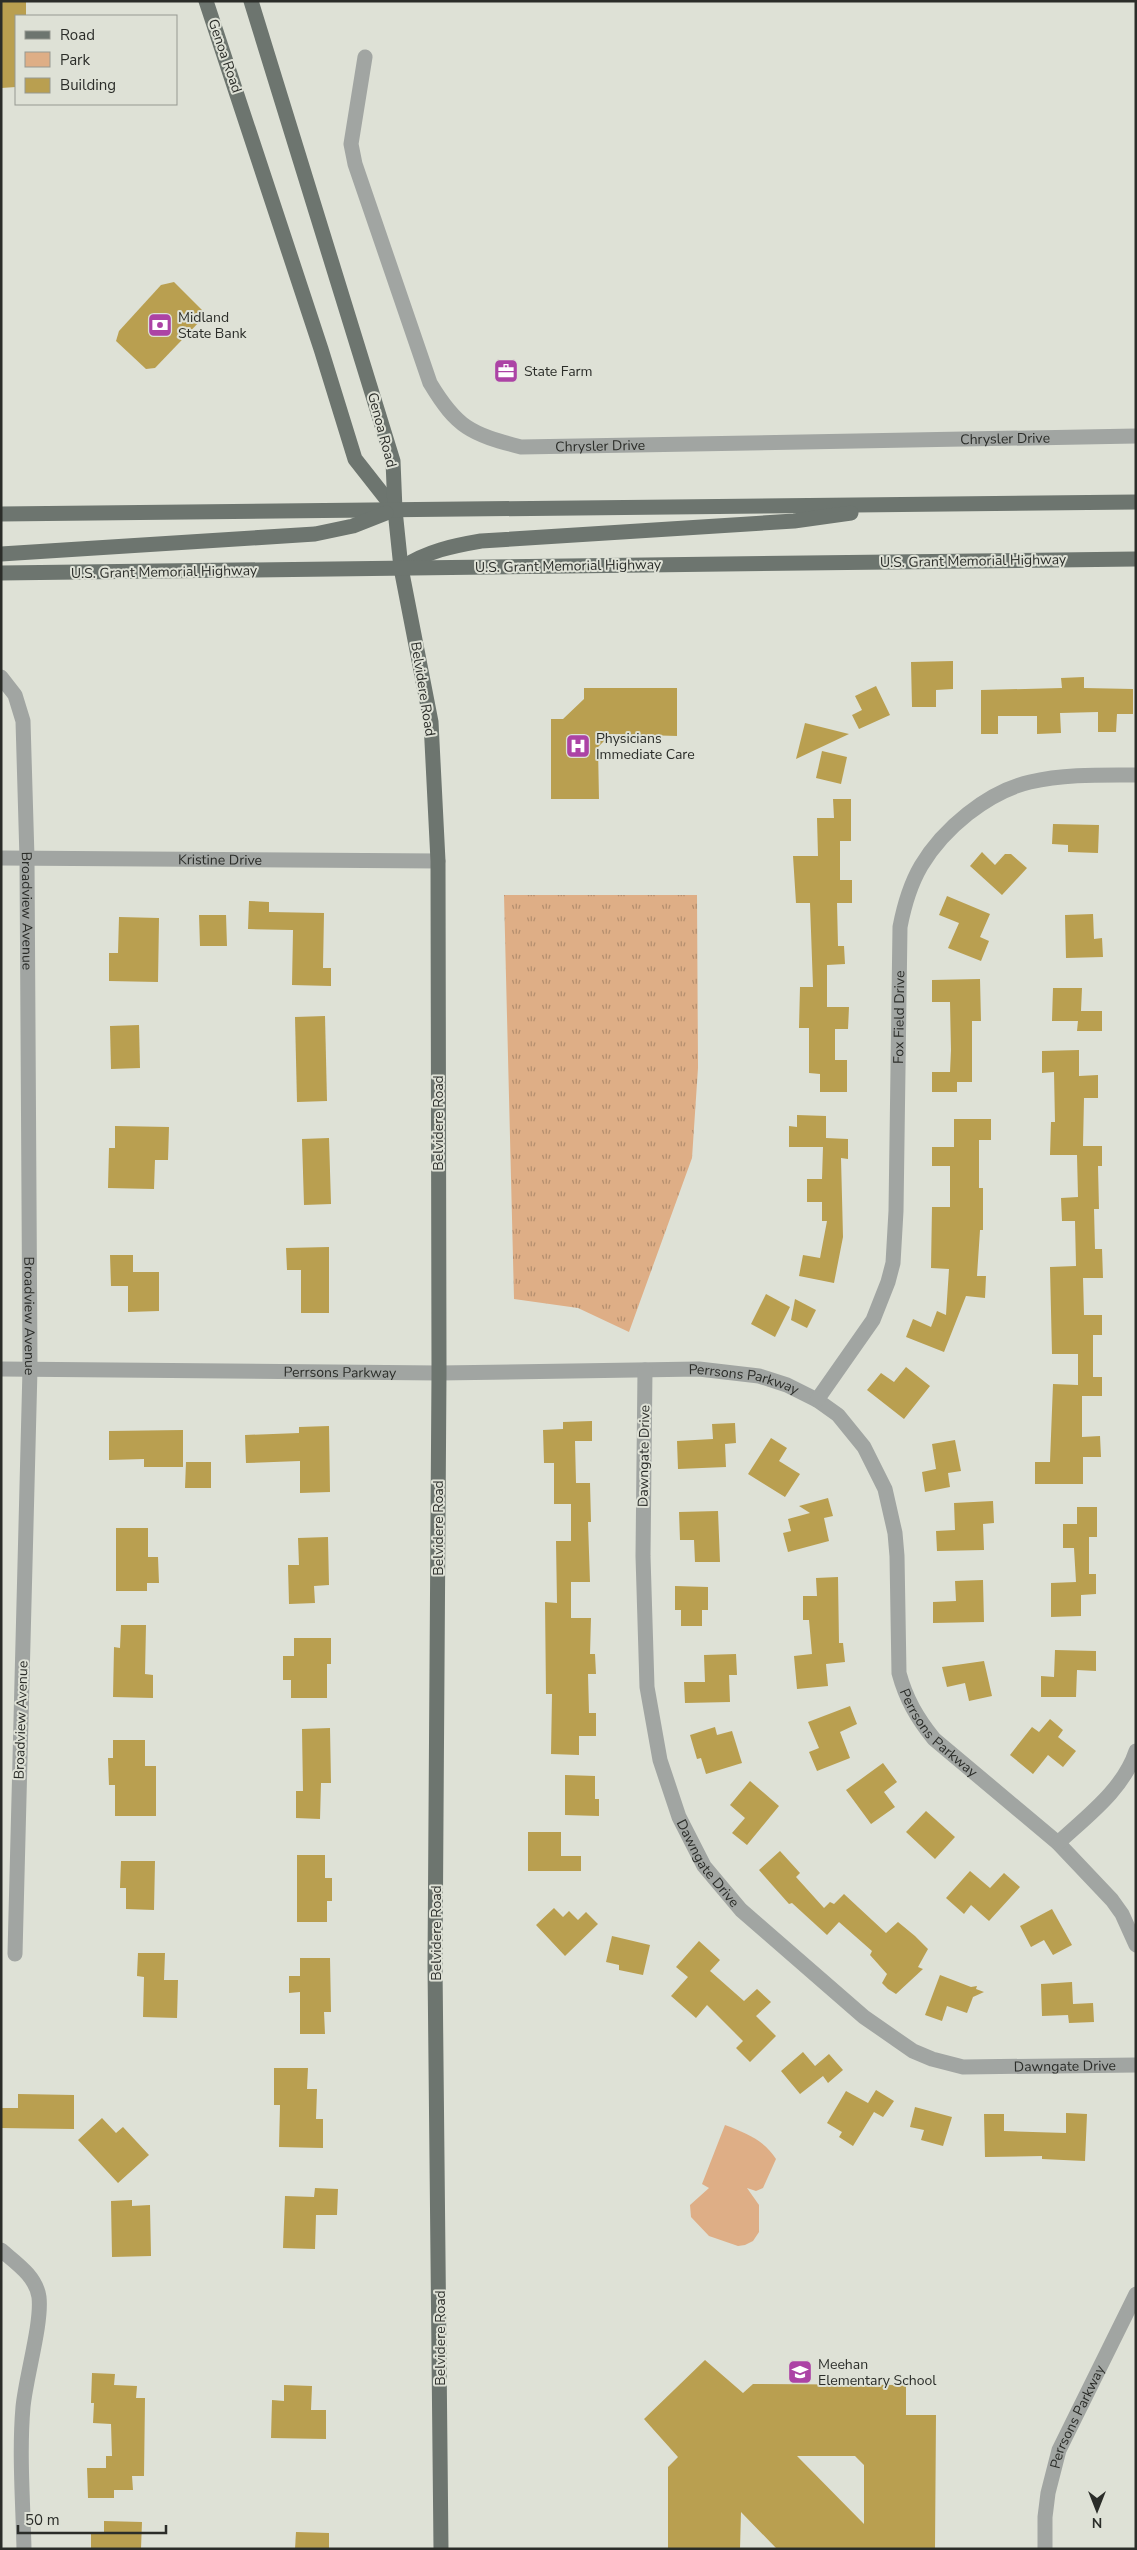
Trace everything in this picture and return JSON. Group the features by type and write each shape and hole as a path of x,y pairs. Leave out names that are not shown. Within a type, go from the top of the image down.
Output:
{"main road":[{"name":"Genoa Road","path":"206,1 321,349 355,459 395,510"},
{"name":"Genoa Road","path":"250,1 393,461 395,510"},
{"path":"1,514 1136,502"},
{"path":"401,568 421,556 443,547 481,541 794,521 901,505"},
{"path":"1,554 315,534 353,526 395,510"},
{"name":"Belvidere Road","path":"395,510 401,568 431,722 438,861 439,1373 435,1965 441,2549"},
{"name":"U.S. Grant Memorial Highway","path":"1,573 1136,559"}],"street":[{"name":"Chrysler Drive","path":"365,57 351,144 355,164 430,383 447,410 467,428 487,438 521,447 530,447 1136,436"},
{"name":"Broadview Avenue","path":"3,679 15,695 23,721 27,858 30,1369 15,1954"},
{"name":"Fox Field Drive","path":"818,1400 873,1320 888,1282 893,1263 896,1211 900,927 904,907 920,868 931,850 962,820 1004,791 1029,782 1056,778 1136,775"},
{"name":"Kristine Drive","path":"1,858 438,861"},
{"name":"Perrsons Parkway","path":"1,1369 439,1373 699,1369 759,1376 787,1385 818,1400 838,1415 864,1447 885,1489 895,1533 897,1556 899,1673 911,1706 934,1739 1058,1843 1112,1900 1122,1914 1136,1945"},
{"name":"Dawngate Drive","path":"645,1370 643,1556 647,1687 663,1768 679,1817 704,1866 741,1910 864,2017 913,2052 932,2059 963,2066 1136,2065"},
{"path":"1058,1843 1105,1800 1120,1782 1136,1751"},
{"path":"1,2250 26,2272 35,2284 39,2296 39,2313 26,2383 23,2412 24,2549"},
{"name":"Perrsons Parkway","path":"1046,2549 1045,2517 1048,2493 1059,2450 1136,2294"}],"green space":[{"path":"504,895 697,895 698,1068 692,1158 629,1332 578,1308 514,1299"},
{"path":"725,2125 747,2134 760,2142 776,2159 763,2188 756,2191 747,2188 759,2205 759,2232 753,2241 738,2246 709,2236 691,2217 690,2205 709,2188 702,2184"}],"building":[{"path":"1,1 26,1 26,15 15,15 15,87 1,88"},
{"name":"Midland State Bank","path":"174,282 202,310 201,320 155,368 146,369 116,341 119,331 161,285"},
{"path":"953,661 953,689 936,690 936,707 912,707 911,662"},
{"path":"1084,677 1084,688 1133,689 1133,714 1117,714 1116,732 1098,732 1098,712 1060,713 1061,733 1037,734 1037,716 998,716 998,734 981,734 981,690 1062,688 1061,678"},
{"path":"876,686 890,715 859,729 852,715 862,710 855,696"},
{"path":"584,688 677,688 677,736 611,734 598,747 599,799 551,799 551,719 563,719 584,699"},
{"path":"805,723 849,734 796,759"},
{"path":"822,751 847,757 841,784 816,778"},
{"path":"833,799 851,799 851,841 840,841 840,880 852,880 852,903 837,903 838,946 844,946 845,964 827,965 827,1007 849,1007 848,1029 835,1029 835,1060 847,1060 847,1092 820,1092 820,1074 809,1073 809,1028 799,1028 800,987 813,987 810,903 796,903 793,856 818,856 817,818 834,818"},
{"path":"1053,824 1099,825 1098,853 1068,852 1068,845 1052,844"},
{"path":"982,852 995,865 1005,854 1011,854 1027,868 1002,895 970,866"},
{"path":"947,896 990,914 980,937 989,941 981,961 948,948 959,923 939,915"},
{"path":"249,901 269,902 269,912 324,913 323,968 331,968 331,986 292,985 293,930 248,929"},
{"path":"1093,914 1094,939 1102,938 1103,957 1066,958 1065,915"},
{"path":"199,915 226,915 227,946 200,946"},
{"path":"119,917 159,918 158,982 109,981 109,953 118,953"},
{"path":"980,979 981,1021 972,1021 972,1082 957,1082 957,1092 932,1092 932,1072 950,1072 951,1050 950,1002 932,1002 932,980"},
{"path":"1053,988 1082,988 1081,1011 1102,1011 1102,1031 1077,1031 1078,1021 1052,1021"},
{"path":"325,1016 327,1101 297,1102 295,1017"},
{"path":"139,1025 140,1068 111,1069 110,1026"},
{"path":"1079,1050 1079,1076 1098,1075 1098,1098 1084,1098 1083,1146 1102,1146 1102,1166 1098,1166 1099,1209 1094,1209 1095,1249 1102,1249 1103,1278 1083,1278 1084,1315 1102,1315 1102,1335 1093,1335 1093,1377 1102,1377 1102,1396 1082,1396 1082,1437 1100,1436 1101,1457 1083,1457 1083,1484 1035,1484 1035,1462 1050,1462 1053,1384 1078,1385 1078,1354 1052,1354 1050,1267 1076,1266 1075,1221 1062,1221 1061,1198 1078,1197 1077,1155 1050,1155 1051,1122 1055,1122 1054,1072 1042,1073 1042,1051"},
{"path":"797,1115 826,1116 826,1138 848,1139 848,1159 841,1158 843,1237 834,1283 799,1276 803,1255 820,1258 827,1221 822,1221 822,1202 807,1202 807,1179 822,1179 823,1147 789,1147 789,1126 797,1127"},
{"path":"954,1119 991,1119 991,1140 979,1140 979,1188 983,1188 983,1230 980,1230 977,1276 986,1276 985,1298 966,1296 944,1352 906,1337 913,1319 931,1327 937,1311 946,1315 949,1269 931,1268 932,1207 950,1207 950,1166 932,1166 932,1147 954,1147"},
{"path":"115,1126 169,1127 168,1160 155,1160 154,1189 108,1188 109,1148 115,1148"},
{"path":"329,1138 331,1204 304,1205 302,1139"},
{"path":"329,1247 329,1313 301,1313 301,1270 287,1270 286,1248"},
{"path":"110,1255 133,1255 133,1272 159,1272 159,1311 128,1312 128,1286 111,1286"},
{"path":"766,1294 790,1307 775,1337 751,1324"},
{"path":"795,1299 816,1310 807,1328 791,1320"},
{"path":"906,1367 930,1386 904,1419 867,1390 881,1373 894,1382"},
{"path":"592,1421 592,1441 575,1441 576,1483 590,1483 591,1522 588,1522 590,1582 571,1582 571,1618 591,1618 590,1654 595,1654 596,1674 588,1674 589,1713 596,1713 596,1736 579,1736 579,1755 551,1754 552,1694 546,1694 545,1602 557,1603 556,1541 571,1541 571,1504 554,1504 554,1463 544,1463 543,1430 563,1429 563,1422"},
{"path":"735,1423 736,1443 725,1444 726,1467 678,1469 677,1441 713,1439 712,1424"},
{"path":"329,1426 330,1492 300,1493 300,1461 246,1463 245,1435 299,1433 299,1427"},
{"path":"183,1430 183,1467 144,1467 144,1459 109,1460 109,1431"},
{"path":"771,1438 787,1448 779,1461 800,1474 785,1497 748,1474"},
{"path":"955,1440 961,1471 948,1473 950,1487 925,1492 922,1472 936,1469 932,1444"},
{"path":"186,1462 211,1462 211,1488 185,1488"},
{"path":"828,1498 833,1516 824,1518 829,1541 788,1552 783,1533 791,1531 788,1519 810,1513 799,1506"},
{"path":"993,1501 994,1523 983,1524 984,1550 937,1551 936,1531 955,1530 954,1503"},
{"path":"1077,1507 1097,1507 1097,1537 1089,1537 1089,1574 1096,1574 1096,1594 1081,1595 1081,1616 1051,1617 1051,1583 1076,1582 1074,1548 1063,1548 1063,1524 1077,1524"},
{"path":"718,1511 720,1562 695,1562 694,1540 680,1540 679,1512"},
{"path":"116,1528 148,1528 148,1557 158,1557 159,1583 147,1583 147,1591 116,1591"},
{"path":"328,1537 329,1585 314,1586 315,1603 289,1604 288,1565 299,1565 298,1538"},
{"path":"838,1577 839,1643 843,1643 845,1662 826,1664 828,1686 797,1689 794,1656 812,1654 809,1620 803,1620 803,1596 817,1596 816,1578"},
{"path":"983,1580 984,1622 933,1623 933,1602 956,1601 955,1581"},
{"path":"675,1586 708,1587 708,1610 702,1610 702,1626 681,1626 681,1610 675,1610"},
{"path":"121,1625 146,1625 145,1674 153,1675 153,1698 113,1697 114,1647 120,1648"},
{"path":"294,1638 331,1638 331,1664 327,1664 327,1698 291,1698 291,1680 283,1680 283,1656 294,1656"},
{"path":"1055,1650 1096,1651 1096,1671 1077,1670 1076,1697 1041,1697 1041,1676 1054,1677"},
{"path":"736,1654 737,1675 729,1675 730,1702 685,1703 684,1682 705,1682 704,1655"},
{"path":"984,1661 992,1696 969,1701 965,1683 947,1687 942,1667"},
{"path":"850,1706 857,1724 840,1732 850,1758 817,1771 809,1752 819,1748 808,1722"},
{"path":"1050,1719 1063,1730 1058,1737 1076,1751 1063,1767 1048,1755 1033,1774 1010,1755 1032,1727 1039,1732"},
{"path":"715,1727 717,1735 732,1731 742,1763 706,1774 701,1758 697,1759 690,1735"},
{"path":"330,1728 331,1783 321,1783 320,1819 296,1818 296,1791 303,1791 302,1729"},
{"path":"113,1740 145,1740 145,1766 156,1766 156,1816 115,1816 115,1785 109,1785 108,1758 113,1758"},
{"path":"883,1763 897,1782 884,1792 895,1807 871,1824 846,1790"},
{"path":"565,1775 595,1776 595,1799 599,1799 599,1816 565,1815"},
{"path":"750,1781 779,1806 747,1845 732,1833 745,1818 730,1805"},
{"path":"926,1811 955,1837 935,1859 906,1832"},
{"path":"528,1832 561,1832 561,1856 581,1856 581,1871 528,1871"},
{"path":"780,1851 800,1873 796,1877 824,1908 830,1902 834,1904 844,1894 886,1933 898,1922 915,1936 928,1949 918,1967 923,1969 896,1994 888,1989 882,1983 887,1974 870,1955 872,1951 839,1922 827,1935 792,1903 789,1904 759,1870"},
{"path":"297,1855 325,1855 325,1878 332,1878 332,1901 327,1901 327,1922 297,1922"},
{"path":"121,1861 155,1861 154,1910 126,1909 126,1888 120,1888"},
{"path":"970,1871 990,1888 1004,1873 1020,1887 989,1921 971,1905 964,1914 946,1898"},
{"path":"554,1908 563,1917 569,1911 578,1920 586,1912 598,1924 565,1956 536,1925"},
{"path":"1052,1909 1072,1945 1053,1955 1044,1940 1031,1947 1020,1926"},
{"path":"612,1936 650,1945 643,1975 619,1970 619,1965 606,1962"},
{"path":"699,1941 720,1960 710,1971 744,2001 757,1989 771,2002 756,2016 776,2036 750,2062 736,2048 743,2041 707,2005 696,2018 671,1996 688,1977 676,1967"},
{"path":"138,1953 165,1953 164,1980 178,1980 177,2018 143,2017 144,1977 137,1976"},
{"path":"300,1958 330,1958 331,2012 324,2012 325,2034 300,2034 300,1992 289,1993 289,1976 300,1976"},
{"path":"940,1975 971,1987 977,1986 976,1989 984,1992 973,1997 967,2013 947,2006 942,2021 925,2015"},
{"path":"1072,1982 1073,2004 1093,2003 1094,2022 1069,2023 1068,2015 1042,2016 1041,1984"},
{"path":"803,2052 815,2066 829,2054 843,2070 828,2083 823,2076 800,2094 781,2071"},
{"path":"274,2068 308,2068 307,2089 317,2089 316,2119 323,2119 323,2148 279,2147 280,2105 274,2105"},
{"path":"876,2090 894,2101 883,2117 874,2112 853,2146 839,2137 842,2132 827,2123 846,2091 868,2103"},
{"path":"18,2094 74,2095 74,2129 1,2128 1,2108 18,2108"},
{"path":"915,2107 952,2117 943,2146 921,2140 924,2130 910,2127"},
{"path":"1066,2113 1087,2114 1085,2161 1042,2159 1042,2156 985,2157 984,2114 1004,2114 1004,2131 1066,2133"},
{"path":"102,2118 116,2133 123,2127 149,2155 118,2183 78,2140"},
{"path":"315,2188 338,2189 337,2215 316,2215 315,2249 283,2248 285,2196 314,2197"},
{"path":"132,2200 132,2206 150,2205 151,2256 112,2257 111,2201"},
{"path":"705,2360 743,2393 753,2384 906,2385 906,2415 936,2415 935,2549 777,2549 741,2512 740,2549 668,2549 668,2467 678,2457 644,2419","holes":["797,2456 855,2456 864,2465 864,2524"]},
{"path":"92,2373 115,2374 114,2385 137,2386 136,2398 145,2398 144,2476 132,2476 133,2490 114,2490 114,2498 88,2498 87,2468 106,2468 106,2456 112,2456 111,2424 93,2423 94,2403 91,2403"},
{"path":"284,2385 312,2386 311,2410 326,2410 326,2439 271,2438 272,2400 284,2401"},
{"path":"104,2521 142,2522 141,2549 91,2549 91,2533 104,2533"},
{"path":"296,2532 329,2533 329,2549 295,2549"}],"place":[{"name":"Midland State Bank","path":"160,325"},
{"name":"State Farm","path":"506,371"},
{"name":"Physicians Immediate Care","path":"578,746"},
{"name":"Meehan Elementary School","path":"800,2372"}]}
